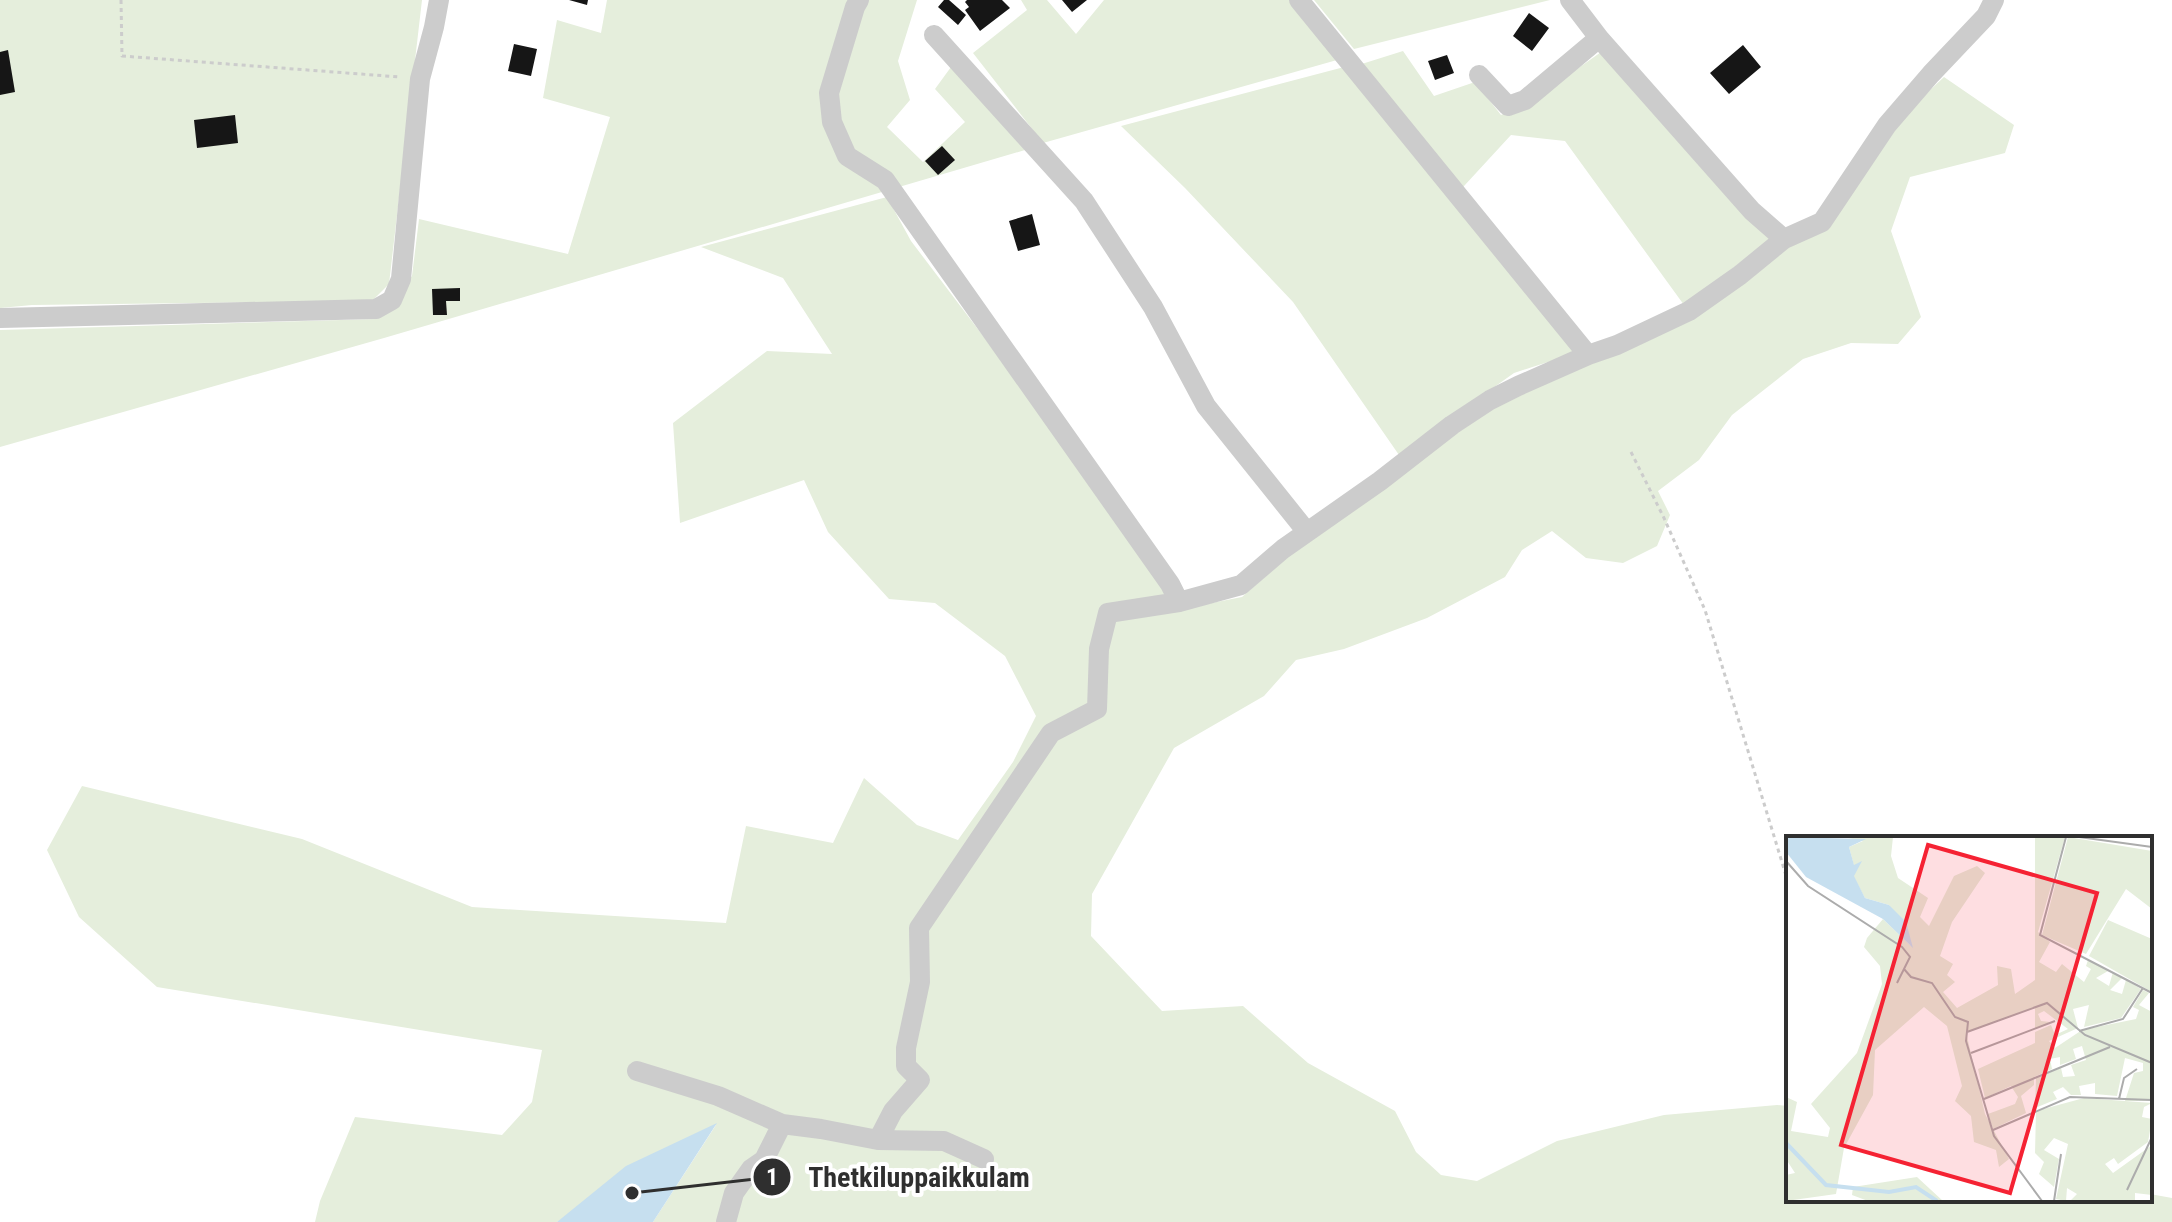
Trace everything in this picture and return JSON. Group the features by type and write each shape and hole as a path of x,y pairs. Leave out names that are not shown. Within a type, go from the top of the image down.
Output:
{"street":[{"path":"0,318 376,309 392,300 401,279 420,79 439,0"},
{"path":"859,0 829,93 832,122 847,156 885,180 1170,584 1179,602"},
{"path":"1299,0 1588,355"},
{"path":"1570,0 1599,38 1752,211 1784,239"},
{"path":"878,1140 893,1111 920,1080 906,1066 906,1048 920,982 919,928 1051,733 1097,709 1099,649 1108,613 1179,602 1241,585 1283,549 1490,400 1689,311 1784,239 1822,222 1887,125 1986,16 1994,0"},
{"path":"934,35 1084,201 1153,307 1206,406 1307,532"},
{"path":"1479,75 1508,106 1525,100 1599,38"},
{"path":"637,1071 718,1096 782,1124 878,1140 944,1141 984,1159"},
{"path":"726,1222 734,1193 751,1169 764,1160 782,1124"}],"path":[{"path":"121,0 122,56 420,79"},
{"path":"1631,452 1705,610 1786,875"}],"green space":[{"path":"0,0 422,0 389,284 372,301 0,308"},
{"path":"607,0 917,0 898,61 910,100 887,127 923,162 965,122 935,89 951,67 1025,150 0,447 0,330 376,319 412,276 419,219 568,254 610,117 543,98 557,20 601,33"},
{"path":"1021,0 1047,0 1076,34 1104,0 1290,0 1337,60 1043,143 973,53 1027,10"},
{"path":"1314,0 1550,0 1354,49"},
{"path":"1604,50 1773,238 1684,305 1565,141 1511,135 1453,198 1579,352 1514,373 1399,455 1293,302 1185,188 1121,126 1349,68 1403,51 1434,96 1475,82 1501,115 1533,100"},
{"path":"1944,77 2014,125 2005,153 1910,177 1891,231 1921,317 1898,344 1851,343 1803,359 1732,415 1699,460 1658,491 1670,515 1657,546 1623,563 1586,558 1552,531 1522,550 1505,577 1427,618 1344,649 1296,660 1264,696 1174,748 1092,894 1091,936 1162,1011 1243,1006 1308,1063 1395,1111 1416,1152 1441,1175 1477,1181 1557,1141 1664,1115 1777,1105 1786,1106 1786,1202 2152,1202 2152,1194 2172,1198 2172,1222 653,1222 716,1125 557,1222 315,1222 320,1201 355,1117 502,1135 532,1102 542,1050 157,987 79,917 47,850 82,786 302,839 472,907 726,923 746,826 833,843 864,778 917,825 958,840 1013,762 1036,716 1005,656 935,603 889,599 828,532 804,480 680,523 673,423 767,351 832,354 783,278 701,247 887,197 911,241 1062,440 1181,609 1242,597 1306,541 1492,406 1688,320 1784,247 1824,228 1890,128"}],"water":[{"path":"717,1123 653,1222 557,1222 626,1166"}],"building":[{"path":"569,0 588,0 587,5"},
{"path":"944,0 949,0 966,15 958,25 938,7"},
{"path":"1002,0 1010,8 980,31 965,10 969,7 965,2"},
{"path":"1062,0 1087,0 1072,12"},
{"path":"1529,13 1549,28 1532,51 1513,36"},
{"path":"514,44 537,49 531,76 508,71"},
{"path":"1743,45 1761,67 1729,94 1710,73"},
{"path":"8,50 15,92 0,95 0,52"},
{"path":"1447,55 1454,73 1435,80 1428,61"},
{"path":"235,115 238,143 197,148 194,120"},
{"path":"942,146 955,160 938,175 925,161"},
{"path":"1032,214 1040,245 1018,251 1009,221"},
{"path":"460,288 460,301 446,301 447,315 433,315 432,289"}],"place":[{"name":"Thetkiluppaikkulam","path":"632,1193"}]}
